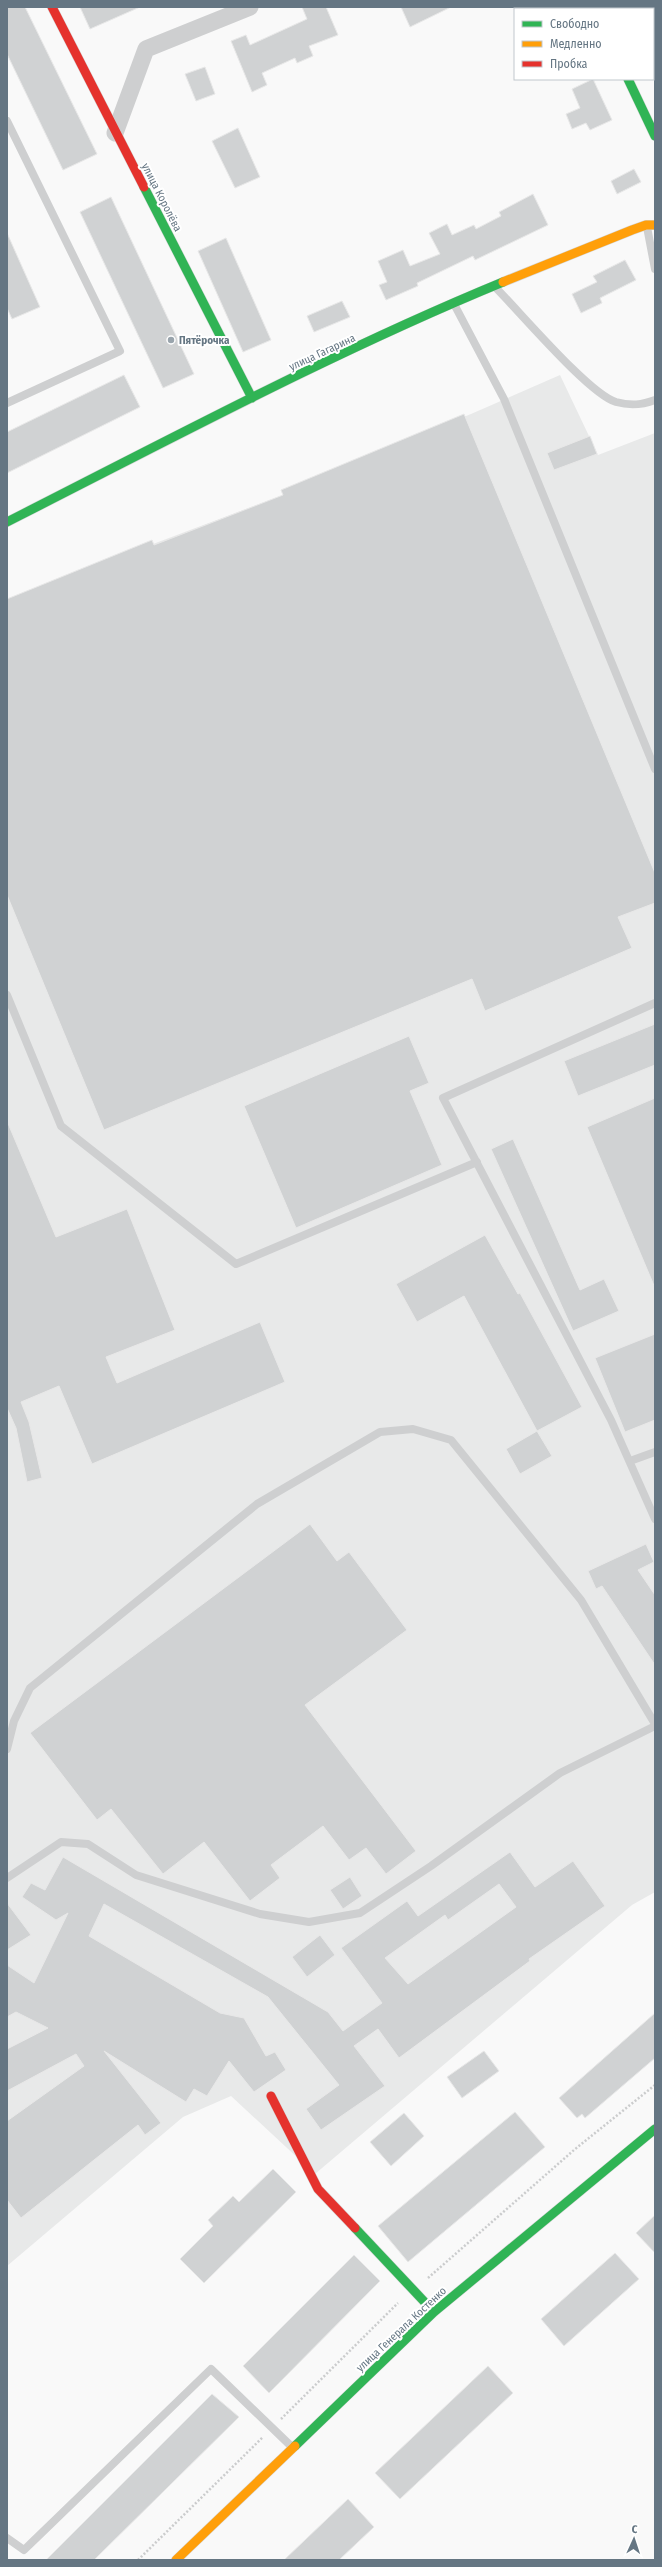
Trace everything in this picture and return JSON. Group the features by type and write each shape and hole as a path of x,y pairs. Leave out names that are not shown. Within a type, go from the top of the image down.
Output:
{"street":[{"name":"улица Королёва","path":"52,7 252,398"},
{"path":"116,133 146,49 247,8"},
{"path":"628,80 655,136"},
{"name":"улица Гагарина","path":"7,522 252,398 453,303 651,225"},
{"path":"271,2096 318,2189 434,2312"},
{"name":"улица Генерала Костенко","path":"176,2560 434,2312 655,2129"}],"lane":[{"path":"7,121 120,351 7,403"},
{"path":"651,225 655,269"},
{"path":"494,286 593,388 615,402 641,406 655,400"},
{"path":"453,303 504,399 655,769"},
{"path":"7,995 61,1126 236,1264 477,1162"},
{"path":"655,1003 444,1098 611,1420 655,1519"},
{"path":"7,1749 14,1721 30,1688 257,1504 380,1432 413,1429 451,1440 576,1593 655,1725 560,1773 432,1866 360,1913 308,1922 260,1914 136,1875 88,1844 61,1842 7,1878"},
{"path":"630,1461 655,1452"},
{"path":"7,2538 24,2550 211,2369 293,2448"}],"path":[{"path":"138,2560 413,2290 574,2150 655,2085"}],"shaded area":[{"path":"560,375 598,455 655,433 655,1892 632,1905 315,2174 231,2096 183,2117 7,2266 7,599 283,495 281,490 471,414"}],"building":[{"path":"7,7 25,7 97,154 63,170 7,54"},
{"path":"80,7 140,7 90,29"},
{"path":"302,7 326,7 338,35 309,46 313,56 297,63 295,58 262,73 267,85 252,92 231,41 246,35 250,45 307,19"},
{"path":"401,7 451,7 410,27"},
{"path":"205,67 215,94 196,101 185,74"},
{"path":"593,80 612,120 590,130 586,123 572,129 566,114 580,108 572,89"},
{"path":"238,128 260,177 235,188 212,141"},
{"path":"634,169 641,182 617,194 611,181"},
{"path":"533,194 548,225 475,260 473,256 417,283 418,286 386,300 379,285 387,282 378,261 403,250 410,266 440,254 429,233 447,224 452,235 474,225 476,229 501,216 499,212"},
{"path":"111,197 194,374 163,388 80,212"},
{"path":"7,233 40,307 12,319 7,308"},
{"path":"226,238 271,340 243,352 198,251"},
{"path":"625,260 636,280 600,298 602,303 581,313 572,294 597,282 593,276"},
{"path":"342,301 350,317 314,332 307,316"},
{"path":"124,375 140,407 7,473 7,432"},
{"path":"464,414 655,873 655,903 618,917 632,948 485,1011 472,979 104,1130 7,895 7,599 152,540 154,545 283,495 281,490"},
{"path":"590,436 597,454 554,470 547,453"},
{"path":"655,1024 655,1065 578,1096 564,1061"},
{"path":"409,1036 429,1083 410,1091 442,1165 296,1228 244,1106"},
{"path":"655,1098 655,1288 587,1127"},
{"path":"7,1121 56,1237 127,1209 175,1330 106,1357 117,1383 260,1322 285,1382 92,1464 59,1386 21,1402 29,1422 42,1478 27,1482 16,1428 7,1408"},
{"path":"513,1139 580,1290 604,1279 619,1311 573,1331 491,1149"},
{"path":"485,1235 518,1294 520,1293 582,1407 537,1431 464,1296 417,1322 396,1284"},
{"path":"655,1334 655,1420 625,1432 595,1358"},
{"path":"537,1431 552,1456 520,1474 506,1449"},
{"path":"310,1524 337,1561 349,1552 407,1630 305,1705 416,1851 386,1874 366,1848 349,1860 323,1826 271,1865 280,1878 250,1901 204,1842 163,1874 111,1809 97,1820 30,1733"},
{"path":"646,1544 654,1562 638,1570 655,1595 655,1665 602,1586 596,1589 588,1571"},
{"path":"510,1852 535,1887 573,1861 605,1906 529,1959 530,1961 399,2058 378,2029 354,2046 385,2086 321,2130 306,2109 339,2085 268,1997 104,1904 89,1936 220,2013 244,2018 266,2056 275,2052 286,2070 254,2092 229,2061 207,2096 194,2089 186,2102 104,2051 161,2123 145,2135 138,2125 21,2218 7,2200 7,2121 84,2066 76,2054 7,2091 7,2049 48,2028 16,2012 7,2017 7,1965 34,1983 68,1913 56,1920 22,1897 31,1883 45,1890 63,1857 328,2012 343,2031 382,2003 341,1948 407,1901 418,1916","holes":["499,1884 516,1907 408,1984 385,1958 445,1915 448,1920"]},
{"path":"350,1877 362,1896 343,1909 330,1890"},
{"path":"7,1903 31,1935 7,1950"},
{"path":"320,1935 335,1955 307,1977 292,1957"},
{"path":"655,2013 655,2058 585,2118 582,2114 577,2118 559,2098"},
{"path":"484,2051 499,2071 462,2098 447,2077"},
{"path":"515,2112 545,2147 408,2262 378,2226"},
{"path":"404,2113 424,2136 391,2166 370,2142"},
{"path":"273,2169 296,2192 204,2283 180,2259 213,2226 208,2220 233,2196 239,2202"},
{"path":"655,2215 655,2253 636,2233"},
{"path":"615,2253 639,2279 564,2346 541,2319"},
{"path":"354,2255 380,2281 269,2393 243,2366"},
{"path":"488,2366 513,2393 400,2499 375,2473"},
{"path":"212,2394 239,2417 94,2560 46,2560"},
{"path":"348,2499 374,2527 339,2560 284,2560"}],"traffic: fast":[{"path":"628,80 655,136"},
{"path":"144,187 252,398"},
{"path":"7,522 253,397 377,337 503,282"},
{"path":"295,2446 434,2312 655,2129"},
{"path":"355,2228 434,2312"}],"traffic: slow":[{"path":"503,282 632,230 646,225 655,225"},
{"path":"176,2560 295,2446"}],"traffic: jam":[{"path":"52,7 144,187"},
{"path":"271,2096 318,2189 355,2228"}],"place":[{"name":"Пятёрочка","path":"171,340"}]}
